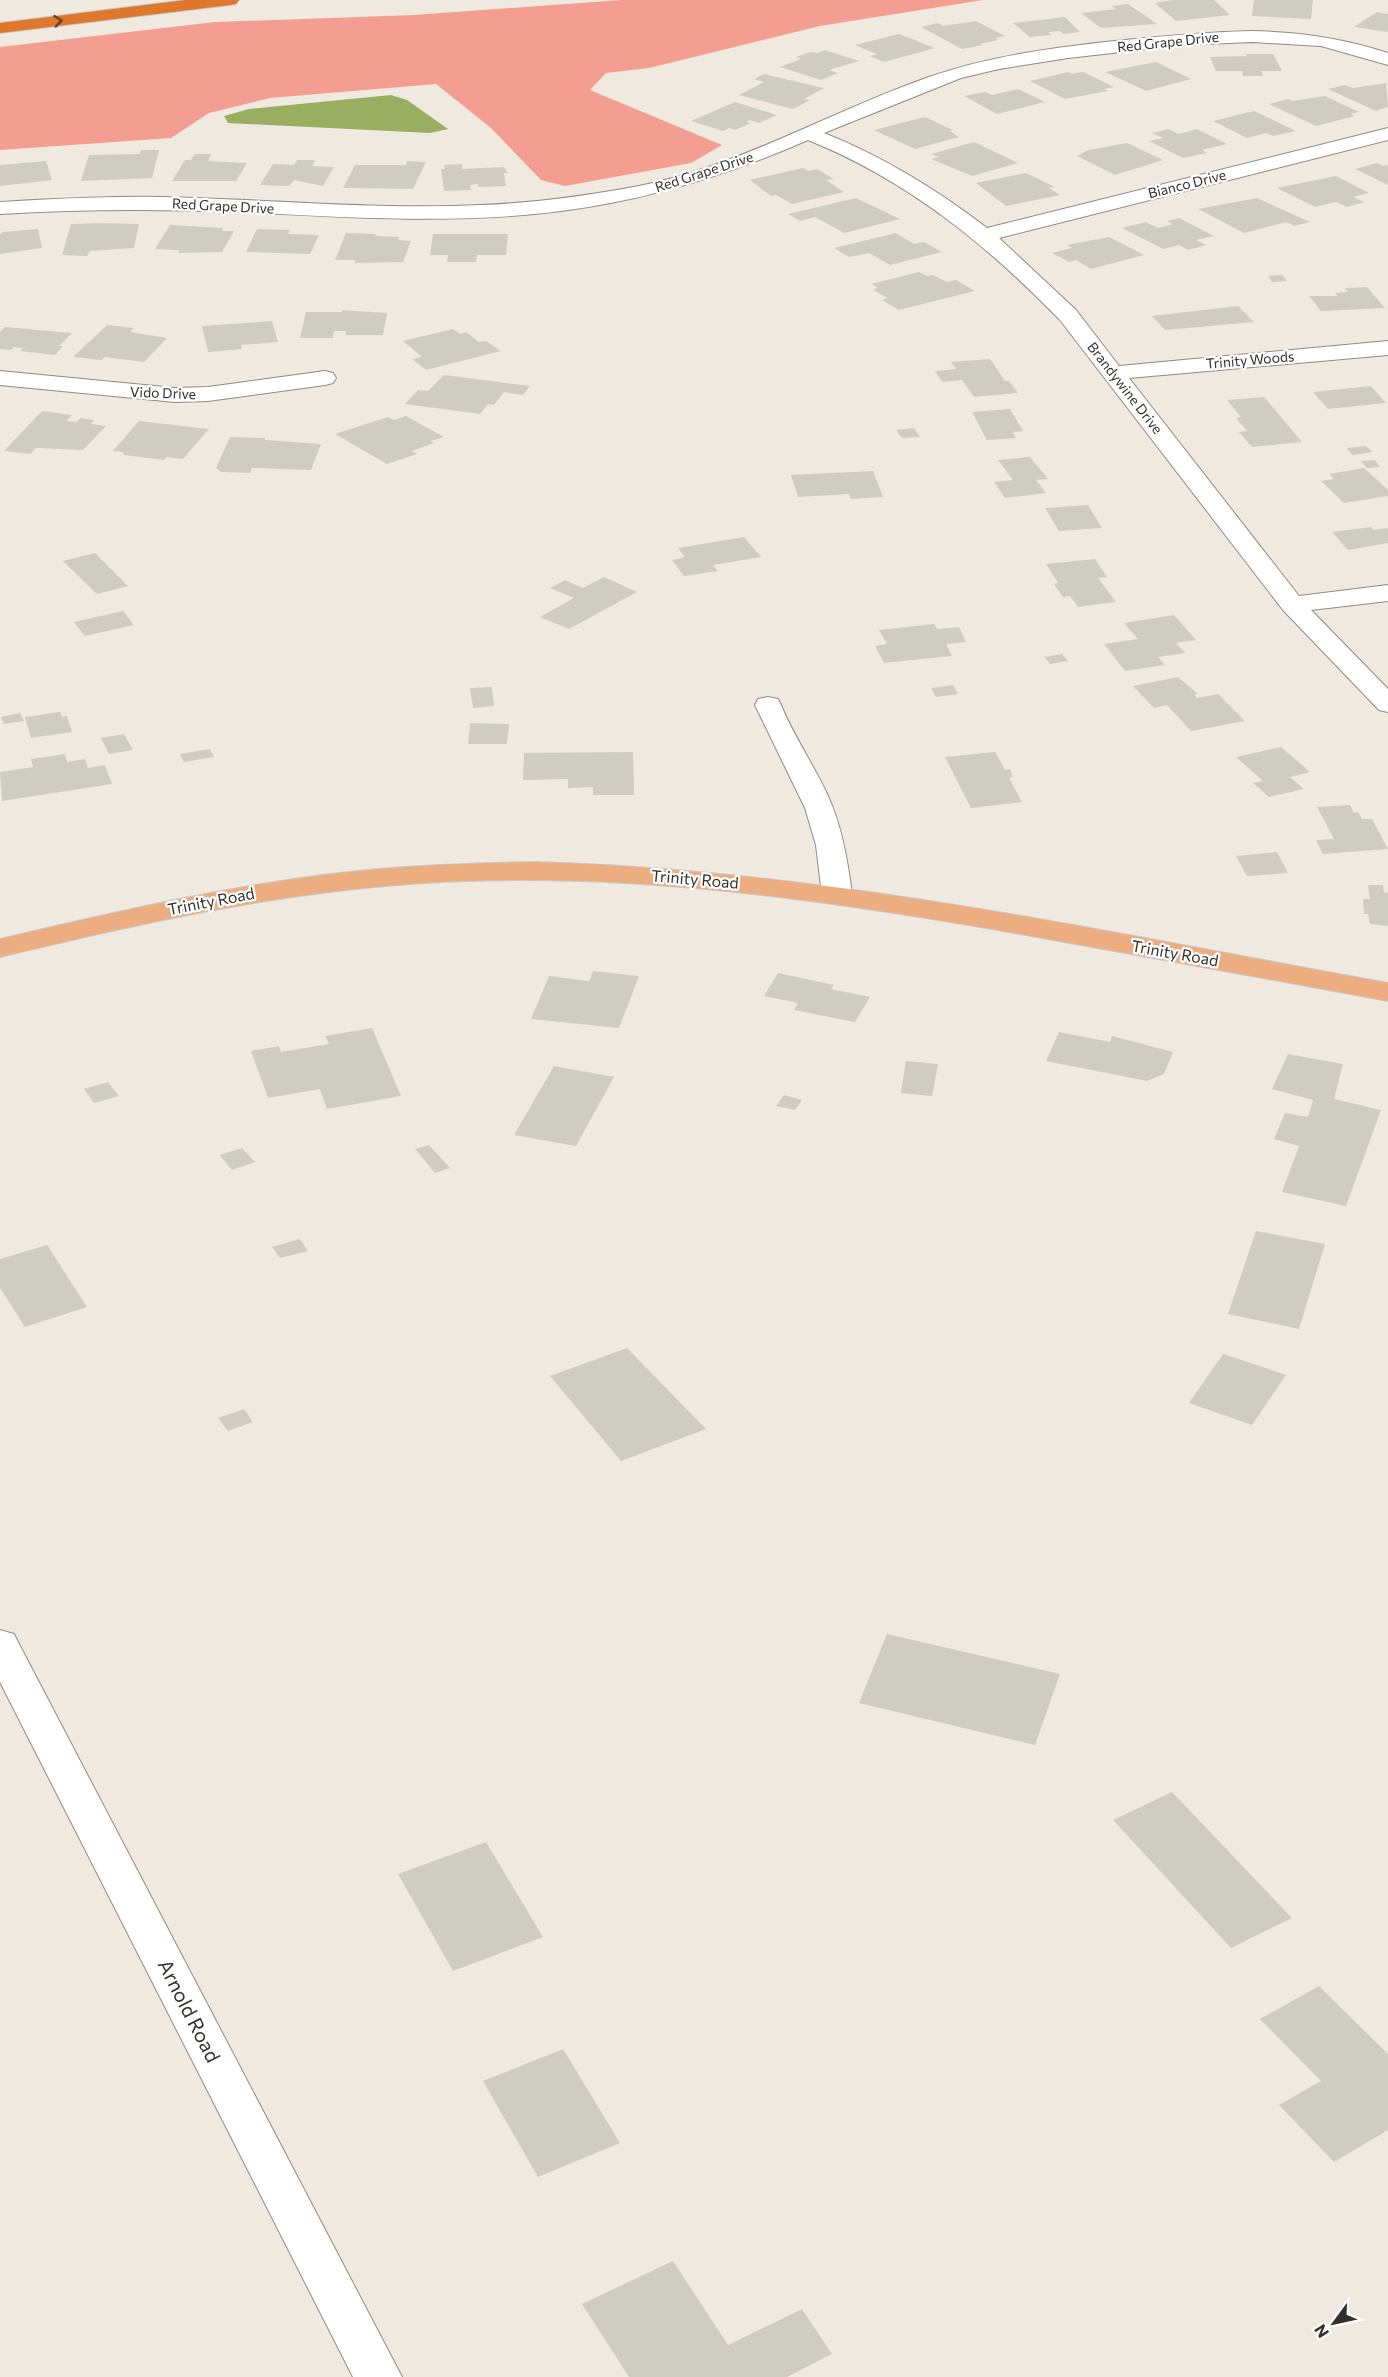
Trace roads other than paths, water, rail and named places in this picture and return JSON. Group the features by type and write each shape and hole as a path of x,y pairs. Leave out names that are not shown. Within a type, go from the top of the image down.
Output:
{"highway":[{"path":"0,28 230,0"}],"main road":[{"name":"Trinity Road","path":"0,948 184,906 275,889 464,872 644,874 837,895 1004,922 1388,992"}],"street":[{"name":"Red Grape Drive","path":"0,208 112,202 390,213 516,209 596,200 676,183 736,164 944,78 998,63 1199,38 1264,36 1340,45 1388,59"},
{"name":"Brandywine Drive","path":"809,134 888,170 929,195 985,235 1068,315 1292,605 1388,704"},
{"name":"Bianco Drive","path":"985,235 1388,134"},
{"name":"Trinity Woods","path":"1112,373 1388,348"},
{"name":"Vido Drive","path":"0,378 175,395 208,394 325,378"},
{"path":"1292,605 1388,593"},
{"path":"768,705 776,728 814,796 832,847 837,895"},
{"name":"Arnold Road","path":"0,1644 378,2377"}]}
